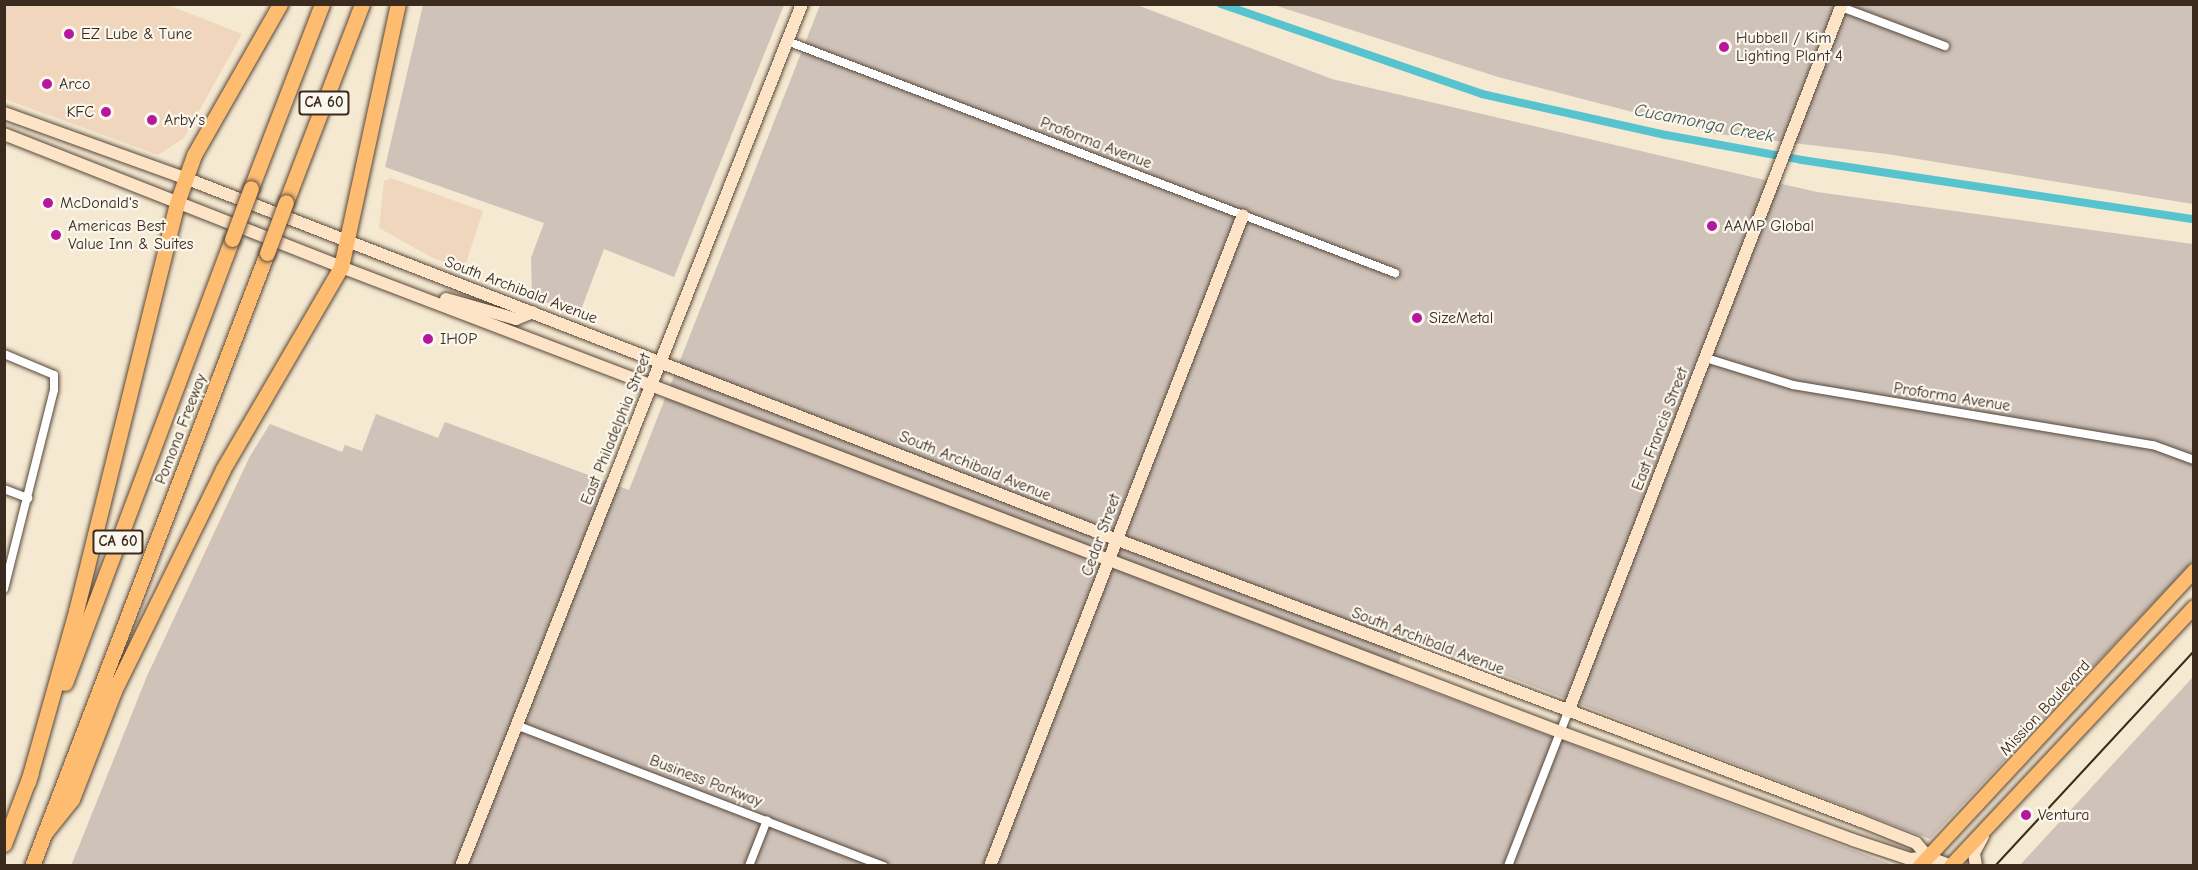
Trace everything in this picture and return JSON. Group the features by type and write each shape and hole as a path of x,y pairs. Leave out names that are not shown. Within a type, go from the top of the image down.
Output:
{"highway":[{"path":"28,782 76,611 185,178 280,4"},
{"name":"Pomona Freeway","path":"4,844 322,4"},
{"name":"Pomona Freeway","path":"32,866 362,4"},
{"path":"44,834 72,800 114,691 223,469 341,267 349,242 398,4"}],"main road":[{"name":"East Philadelphia Street","path":"461,866 802,4"},
{"name":"East Francis Street","path":"1568,712 1842,6"},
{"name":"South Archibald Avenue","path":"4,113 185,178 660,360 1118,540 1879,828 1916,843 1924,861"},
{"name":"South Archibald Avenue","path":"4,134 341,267 1560,732 1892,853 1910,859 1951,866"},
{"name":"Cedar Street","path":"990,866 1243,215"},
{"path":"402,290 434,295 516,319 533,312"},
{"name":"Mission Boulevard","path":"1924,861 2193,572"},
{"path":"1951,866 2193,607"},
{"path":"1976,866 1975,848 1995,819"},
{"path":"1892,853 1907,866"}],"street":[{"path":"1842,6 1945,46"},
{"name":"Proforma Avenue","path":"787,41 1395,273"},
{"path":"4,354 54,375 54,390 4,589"},
{"name":"Proforma Avenue","path":"1706,358 1793,386 2153,445 2193,460"},
{"path":"4,489 28,498"},
{"name":"East Francis Street","path":"1508,866 1568,712"},
{"name":"Business Parkway","path":"516,725 884,866"},
{"path":"749,866 766,820"}],"shaded area":[{"path":"4,5 168,5 242,34 184,138 158,155 5,99"},
{"path":"423,5 784,5 674,277 604,249 579,315 532,297 531,258 544,223 385,167"},
{"path":"820,5 1137,5 1332,79 1817,192 2193,244 2193,561 1930,839 1408,638 1393,677 1893,865 71,866 147,676 250,456 270,424 342,452 345,445 362,451 376,414 438,438 445,422 629,490"},
{"path":"1274,5 2193,5 2193,204 1887,154 1717,134 1498,77"},
{"path":"391,178 483,211 466,263 459,268 431,257 379,228 384,181"},
{"path":"2193,677 2193,865 2020,865"}],"waterway":[{"name":"Cucamonga Creek","path":"1221,4 1482,94 1666,135 1802,160 2194,219"}],"railway":[{"path":"1995,866 2194,651"}],"place":[{"name":"EZ Lube & Tune","path":"69,34"},
{"name":"Hubbell / Kim Lighting Plant 4","path":"1724,47"},
{"name":"Arco","path":"47,84"},
{"name":"KFC","path":"106,112"},
{"name":"Arby's","path":"152,120"},
{"name":"McDonald's","path":"48,203"},
{"name":"AAMP Global","path":"1712,226"},
{"name":"Americas Best Value Inn & Suites","path":"56,235"},
{"name":"SizeMetal","path":"1417,318"},
{"name":"IHOP","path":"428,339"},
{"name":"Ventura","path":"2026,815"}]}
